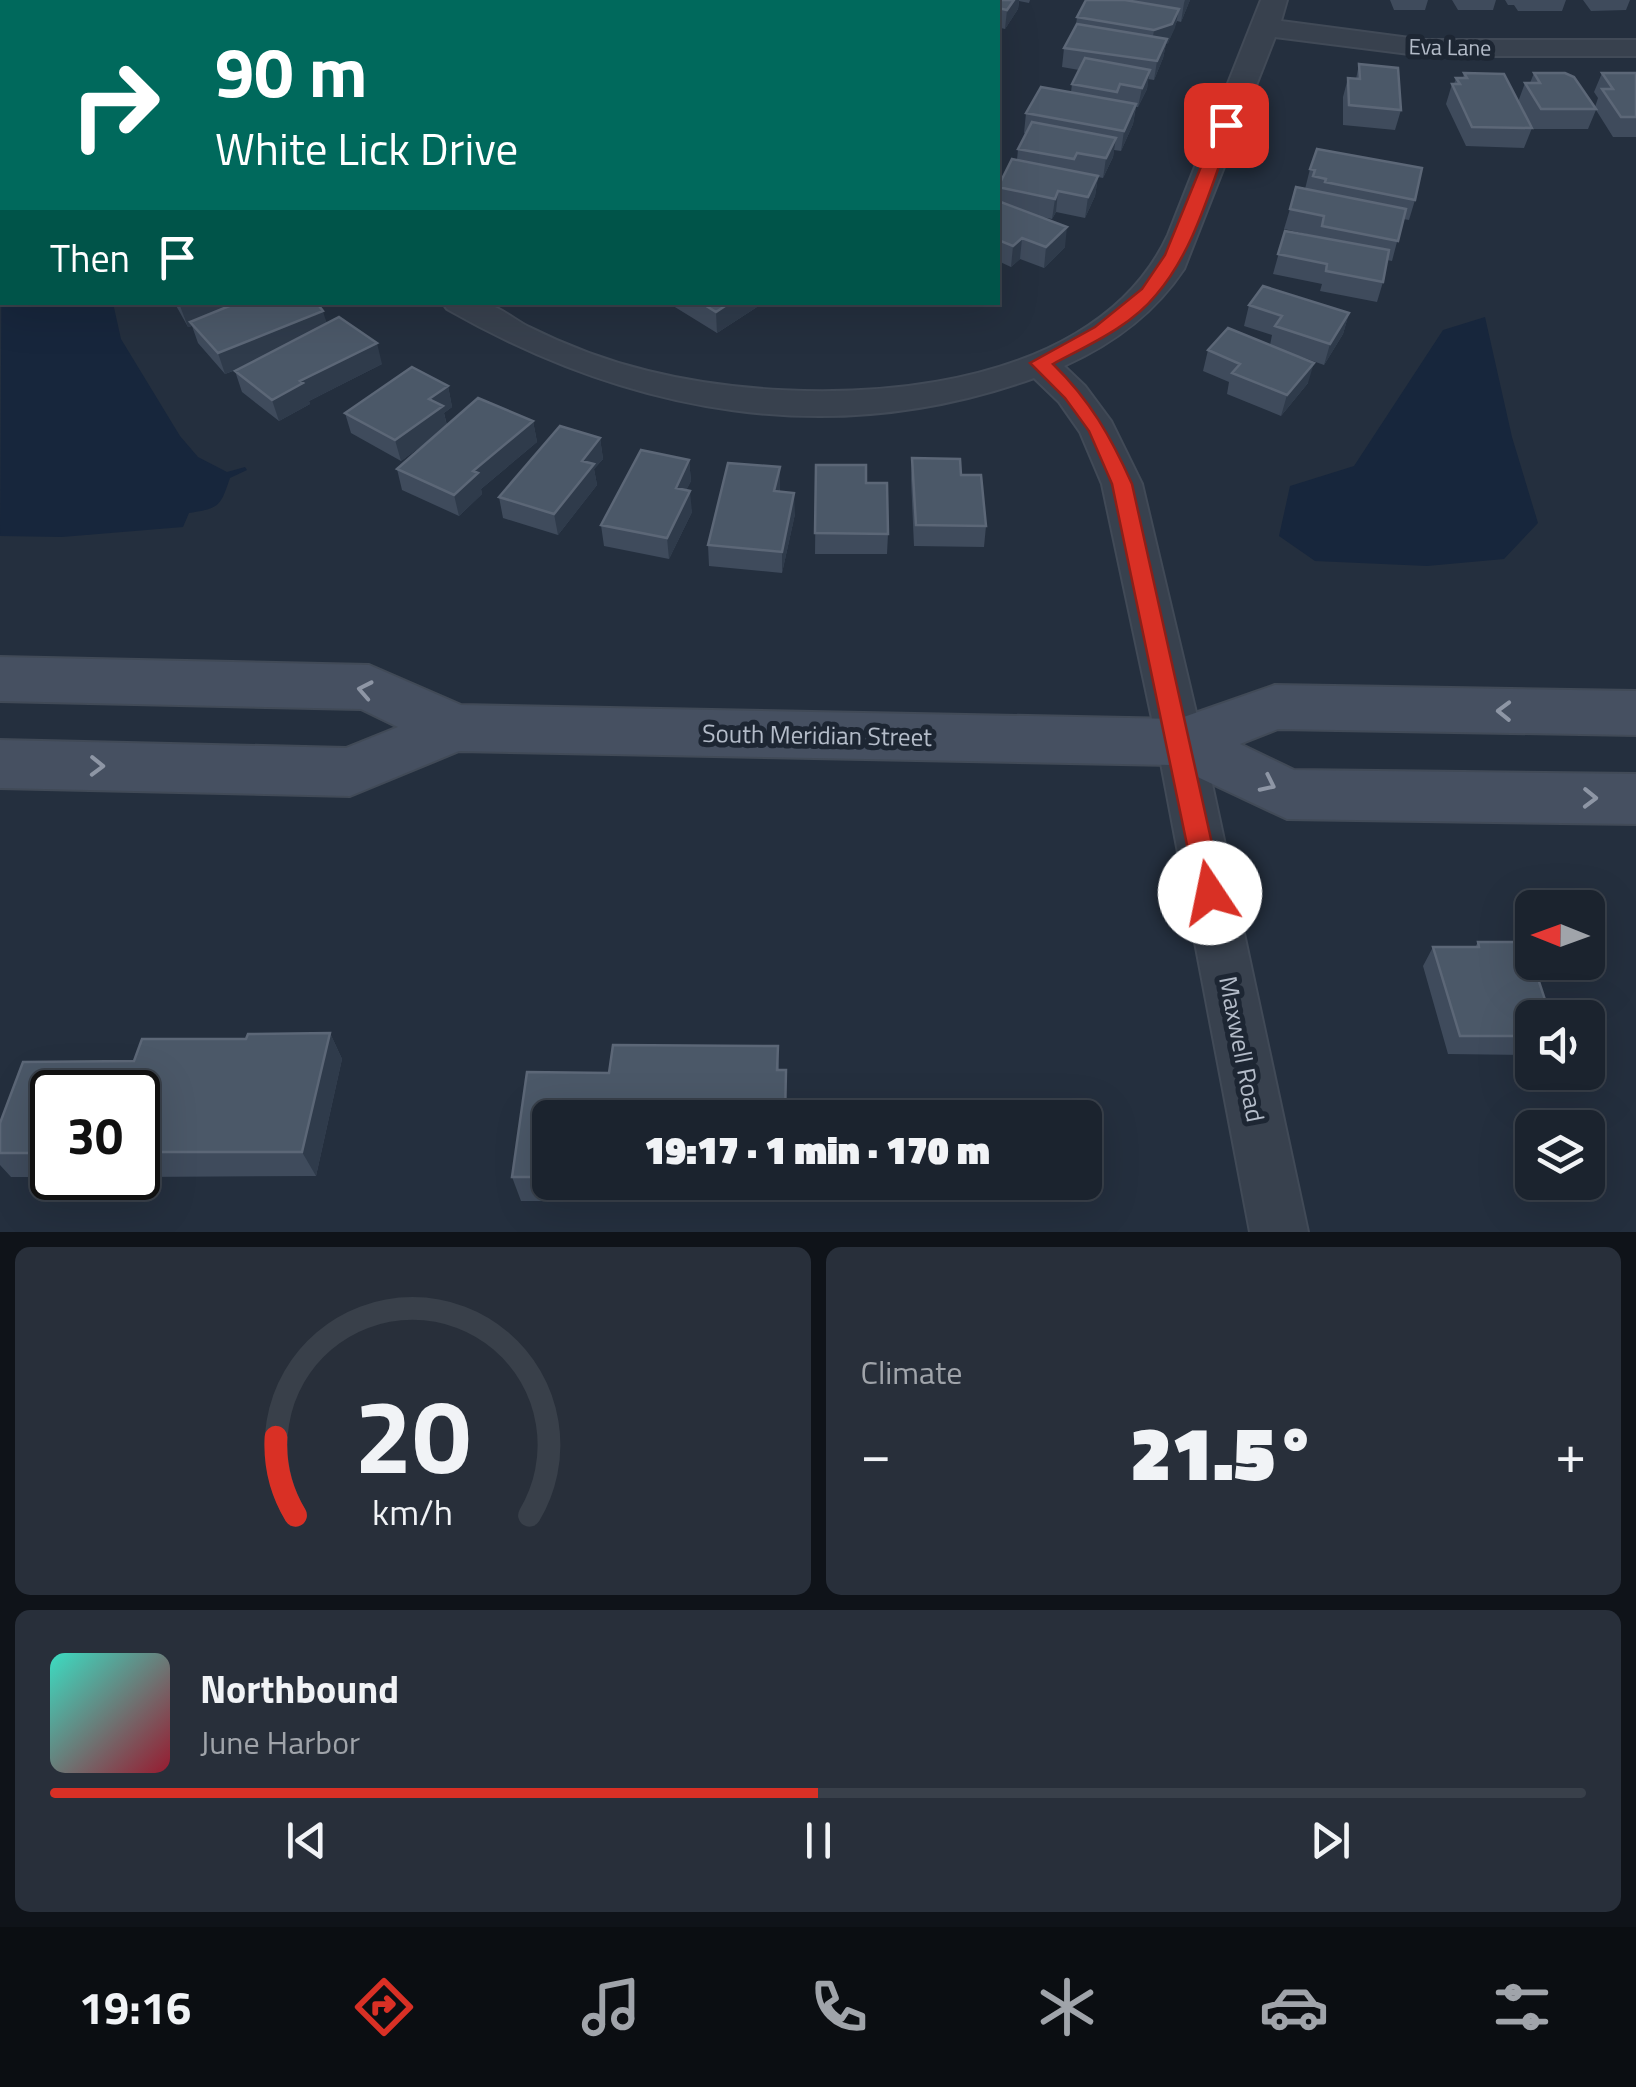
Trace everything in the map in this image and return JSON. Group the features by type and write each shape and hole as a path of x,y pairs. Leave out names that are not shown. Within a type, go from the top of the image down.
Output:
{"main road":[{"name":"South Meridian Street","path":"0,679 369,687 454,728"},
{"name":"South Meridian Street","path":"0,764 350,772 454,728 1180,742 1274,706 1636,713"},
{"name":"South Meridian Street","path":"1180,742 1287,794 1636,799"}],"street":[{"name":"Eva Lane","path":"1270,14 1425,48 1636,48"},
{"path":"474,306 548,350 600,370 658,386 767,404 904,399 975,385 1040,363 1083,343 1129,312 1169,266 1270,14"},
{"name":"Maxwell Road","path":"1040,363 1072,394 1098,430 1122,484 1180,742 1279,1232"}],"water":[{"path":"1,305 113,305 121,339 180,436 198,457 227,472 245,467 247,470 230,478 217,504 189,513 183,527 62,537 0,536"},
{"path":"1485,317 1512,437 1538,523 1504,559 1427,566 1315,561 1279,536 1290,486 1354,466 1443,330"}],"building":[{"path":"1000,0 1014,0 1007,10 1000,8"},
{"path":"1086,0 1125,0 1179,9 1172,24 1154,30 1077,17"},
{"path":"1077,24 1167,39 1157,61 1064,48"},
{"path":"1085,58 1150,70 1142,88 1120,84 1117,92 1072,84"},
{"path":"1359,64 1398,68 1401,110 1349,105 1348,78 1360,79"},
{"path":"1464,73 1504,74 1532,128 1472,127 1452,84 1460,84 1456,78 1467,78"},
{"path":"1534,73 1565,73 1574,77 1596,109 1541,109 1525,83 1540,83"},
{"path":"1602,73 1636,73 1636,117 1621,117 1602,89 1613,89"},
{"path":"1041,87 1136,104 1124,131 1026,113"},
{"path":"1032,122 1116,138 1106,158 1077,153 1074,159 1018,149"},
{"path":"1317,149 1422,168 1415,200 1325,182 1326,179 1313,176 1315,170 1310,169"},
{"path":"1012,159 1098,176 1088,197 1058,191 1055,199 1000,187"},
{"path":"1296,187 1406,209 1398,241 1322,226 1324,216 1290,209"},
{"path":"1000,202 1067,227 1046,247 1022,238 1013,246 1000,241"},
{"path":"1285,231 1389,250 1383,282 1326,271 1327,264 1278,254"},
{"path":"1263,286 1349,313 1330,344 1275,326 1282,316 1249,305"},
{"path":"232,305 318,305 323,311 218,353 190,322"},
{"path":"705,305 726,305 716,312"},
{"path":"339,317 377,343 300,381 303,383 272,400 235,371"},
{"path":"1228,328 1314,363 1287,395 1232,373 1240,364 1208,350"},
{"path":"412,367 448,386 429,399 443,406 395,440 345,413"},
{"path":"478,398 533,421 473,471 478,473 454,495 397,469"},
{"path":"560,426 600,438 582,461 594,464 554,514 499,497"},
{"path":"641,450 689,460 676,488 690,491 667,538 601,525"},
{"path":"912,458 960,459 961,475 981,475 986,526 916,525"},
{"path":"728,463 780,467 774,491 794,493 782,552 708,545"},
{"path":"816,465 866,465 866,483 887,483 888,534 815,533"},
{"path":"1478,942 1515,942 1515,980 1538,980 1545,1000 1515,1000 1515,1036 1460,1036 1433,947 1479,947"},
{"path":"330,1033 302,1152 160,1152 160,1070 30,1070 30,1153 0,1153 0,1123 23,1062 134,1061 142,1039 246,1039 248,1034"},
{"path":"613,1045 778,1046 777,1070 786,1070 785,1100 532,1100 532,1177 512,1177 527,1072 609,1073"}],"route":[{"path":"1210,893 1122,484 1098,430 1072,394 1040,363 1101,331 1149,293 1169,266 1226,125"}]}
